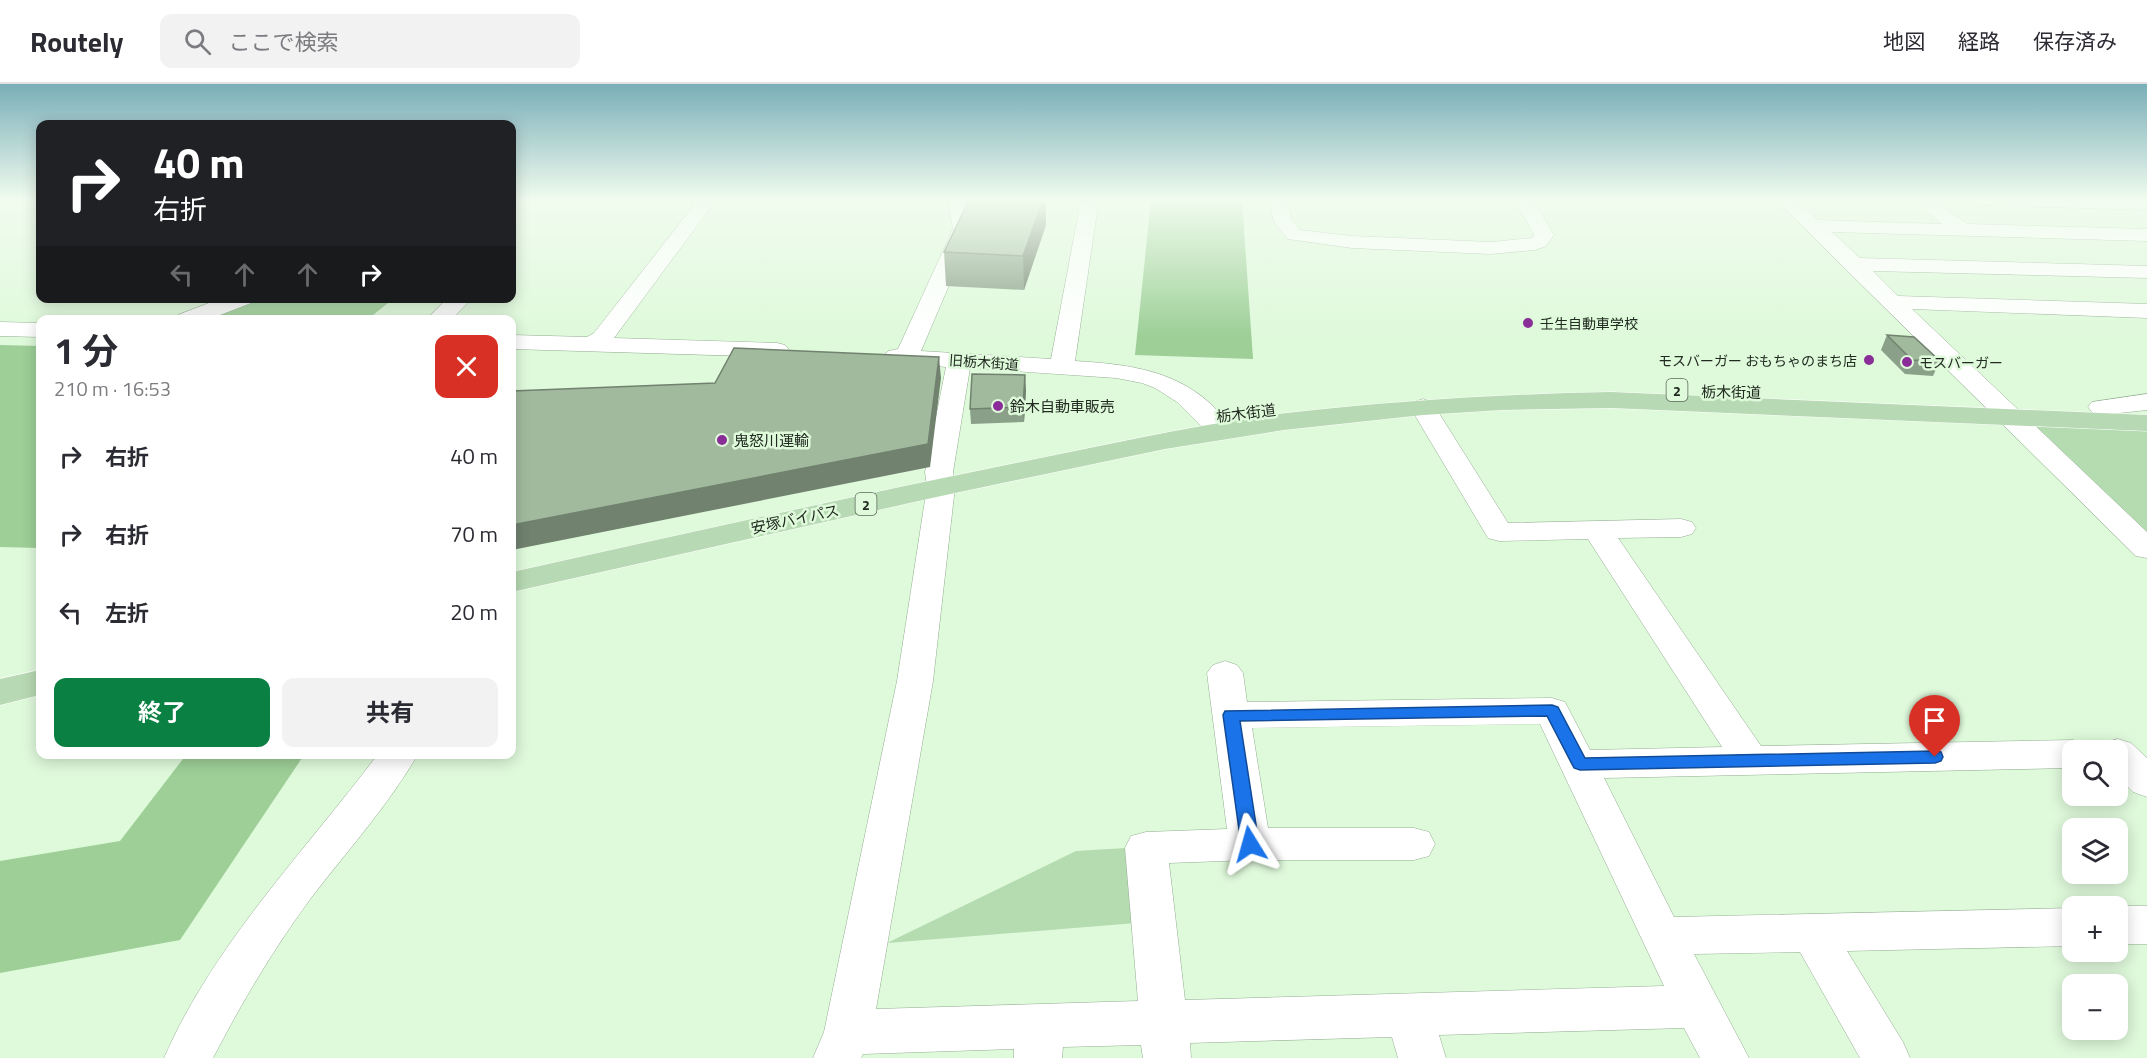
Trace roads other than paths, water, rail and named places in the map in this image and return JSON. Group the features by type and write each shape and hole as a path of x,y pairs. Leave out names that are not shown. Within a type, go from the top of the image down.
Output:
{"main road":[{"name":"栃木街道","path":"1215,425 1343,402 1503,391 1688,390 2004,409 2147,423"},
{"name":"栃木街道","path":"1215,425 1284,422 1423,407 1502,402 1611,400 2004,409 2102,407 2147,409"},
{"name":"安塚バイパス","path":"516,562 1215,425"},
{"name":"安塚バイパス","path":"516,581 940,479"},
{"path":"0,670 36,663"},
{"path":"0,692 36,684"}],"street":[{"path":"594,344 602,338 672,245"},
{"path":"907,356 956,245"},
{"path":"1062,367 1082,245"},
{"path":"1415,245 1502,248 1530,245"},
{"path":"1835,245 2147,549"},
{"path":"1986,245 2073,308"},
{"path":"1855,264 2147,272"},
{"path":"1892,302 2147,311"},
{"path":"199,315 230,303"},
{"path":"442,315 456,303"},
{"path":"0,329 36,330"},
{"path":"516,342 802,351"},
{"name":"旧栃木街道","path":"872,355 1062,367 1152,377 1178,390 1215,425"},
{"path":"959,360 940,479 915,681 843,1045 1166,1039 1409,1014 1699,1006"},
{"path":"2102,407 2147,402"},
{"path":"1423,407 1499,532 1681,528"},
{"path":"1597,530 1750,760"},
{"path":"1225,673 1250,844"},
{"path":"1231,715 1552,711 1580,764 1661,936 1725,1058"},
{"path":"1580,764 2062,754"},
{"path":"188,1058 221,994 263,930 377,786 396,759"},
{"path":"2128,763 2147,782"},
{"path":"1166,1039 1146,848 1250,844 1414,844"},
{"path":"2128,926 2147,925"},
{"path":"1661,936 2062,927"},
{"path":"1813,934 1886,1058"},
{"path":"1409,1014 1422,1058"}],"place":[{"name":"壬生自動車学校","path":"1528,323"},
{"name":"モスバーガー おもちゃのまち店","path":"1869,360"},
{"name":"モスバーガー","path":"1907,362"},
{"name":"鈴木自動車販売","path":"998,406"},
{"name":"鬼怒川運輸","path":"722,440"}]}
